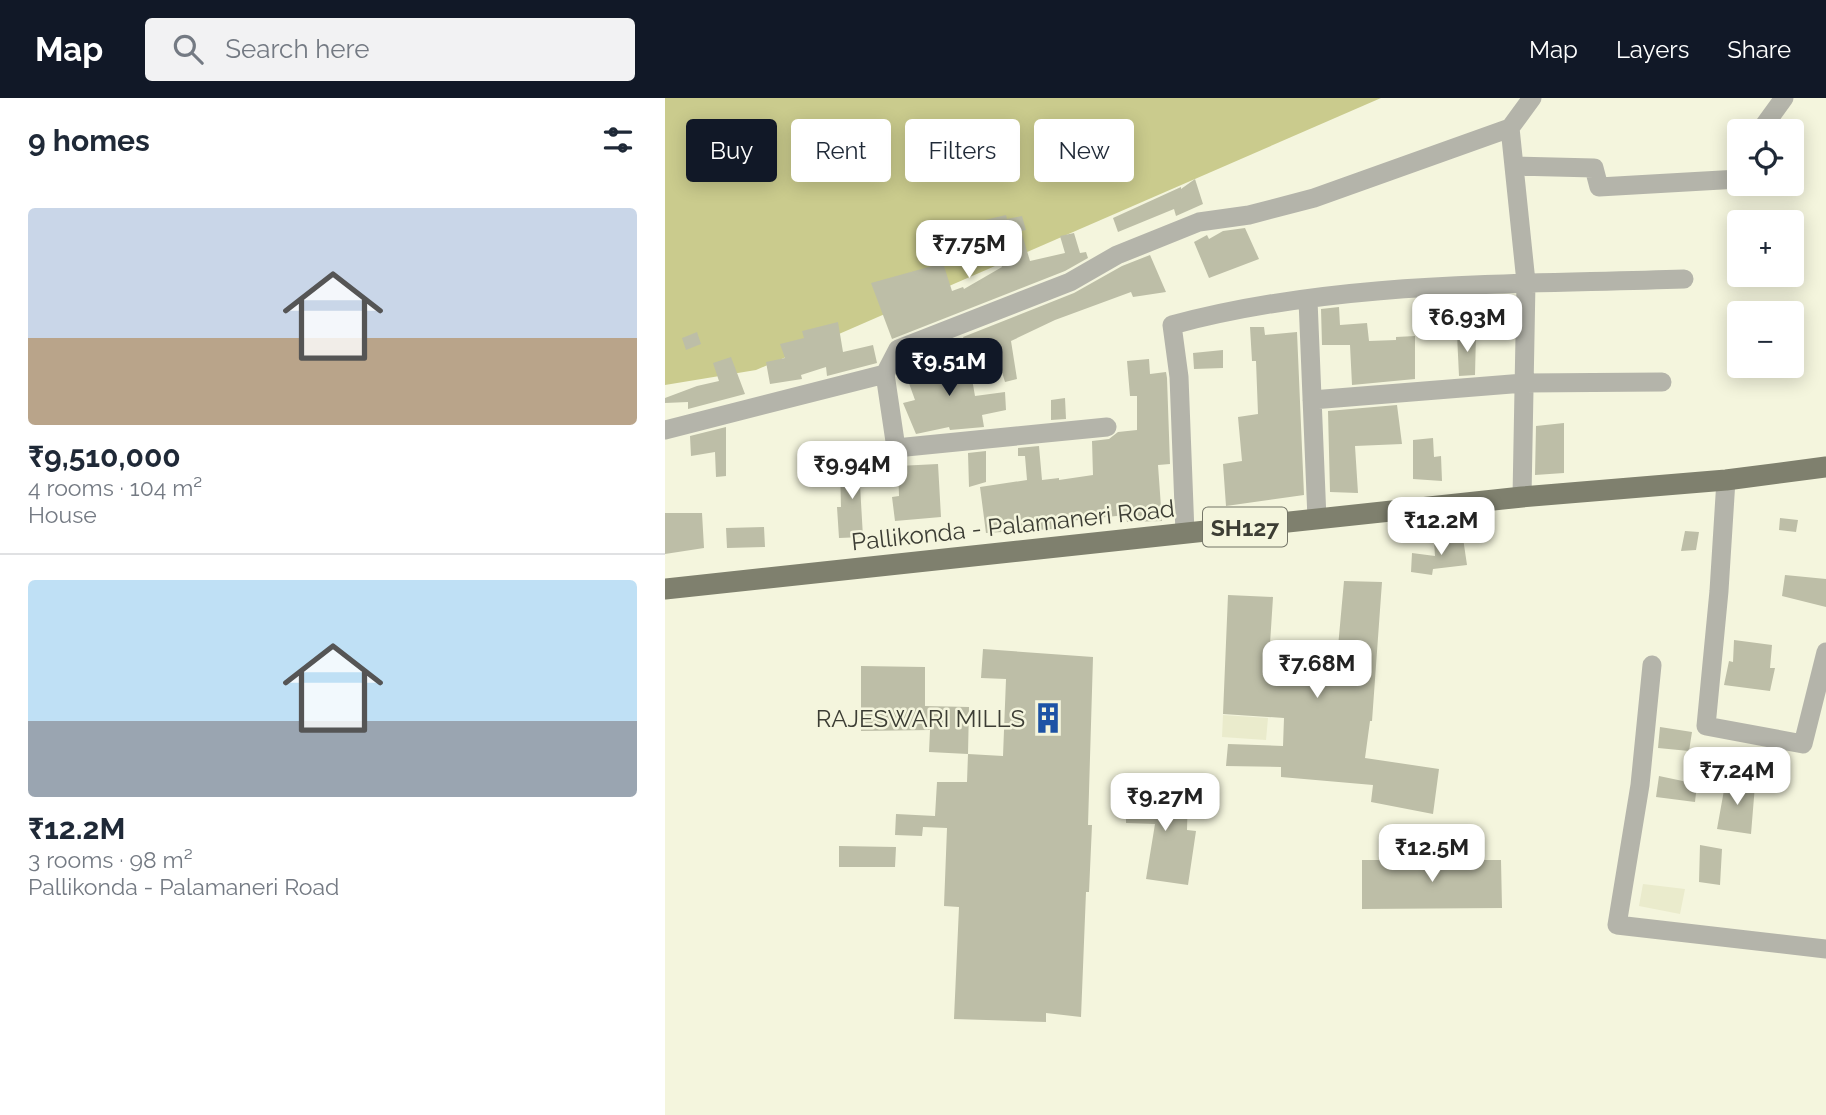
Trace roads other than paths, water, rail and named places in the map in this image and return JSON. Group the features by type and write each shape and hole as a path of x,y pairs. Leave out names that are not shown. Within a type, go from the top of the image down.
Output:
{"main road":[{"name":"Pallikonda - Palamaneri Road","path":"665,589 1522,497 1725,480 1826,467"}],"street":[{"path":"1107,427 896,449 885,374 898,349 1070,282 1117,256 1199,222 1249,215 1314,198 1510,128 1532,98"},
{"path":"1769,119 1784,98"},
{"path":"1510,128 1526,282 1522,497"},
{"path":"1514,166 1594,168 1599,187 1727,180"},
{"path":"1185,533 1179,377 1172,325 1228,310 1404,287 1684,279"},
{"path":"1308,300 1317,519"},
{"path":"665,430 885,374"},
{"path":"1312,400 1524,383 1663,382"},
{"path":"1725,480 1719,591 1706,726 1803,744 1826,652"},
{"path":"1652,665 1640,785 1617,925 1826,949"}],"place":[{"name":"RAJESWARI MILLS","path":"1048,718"}]}
